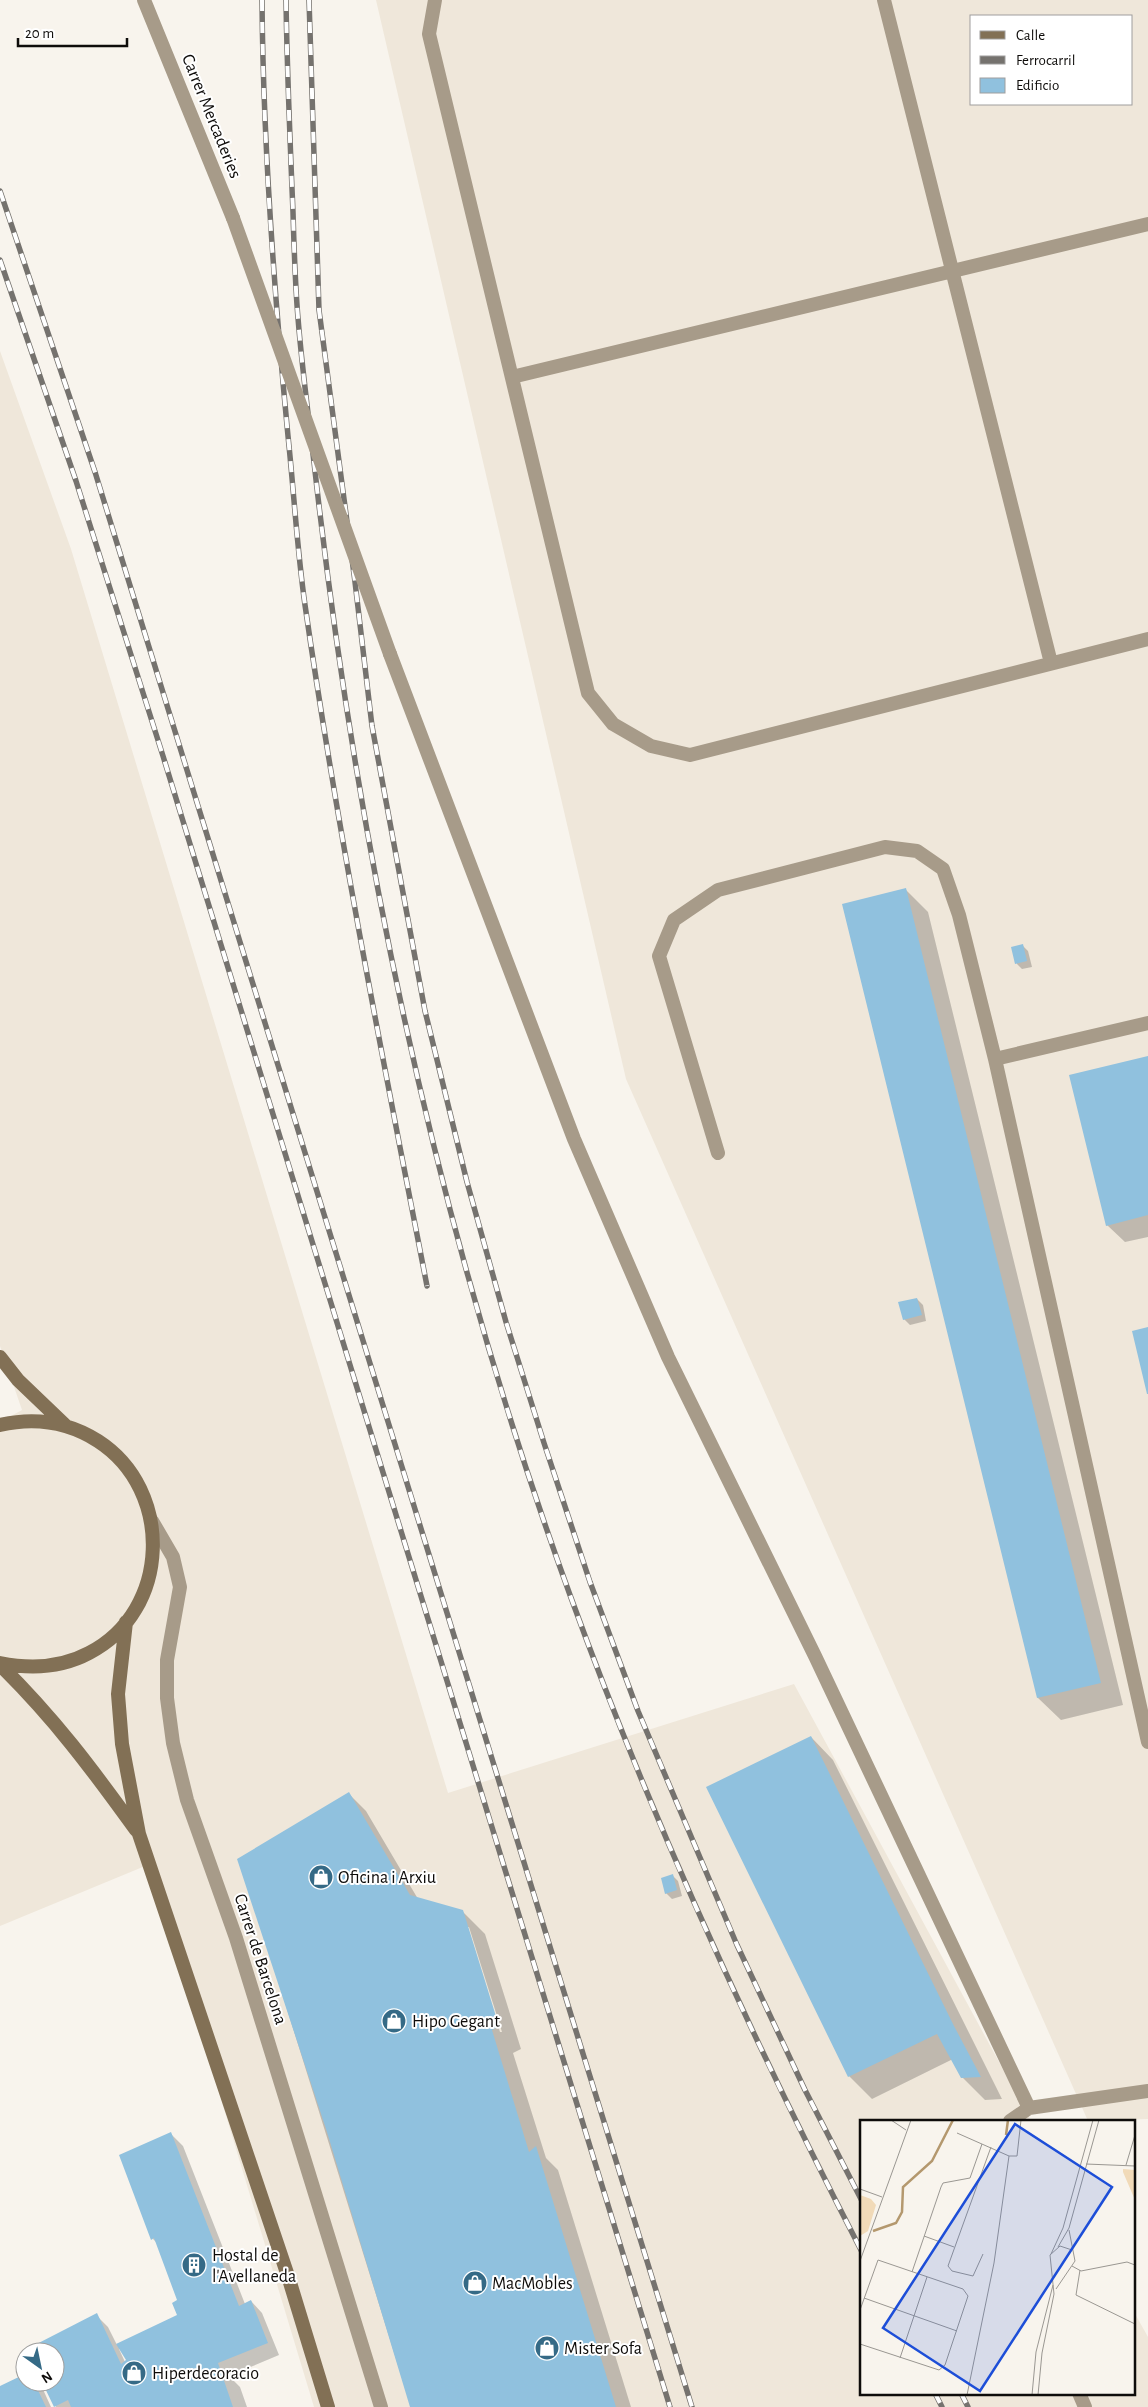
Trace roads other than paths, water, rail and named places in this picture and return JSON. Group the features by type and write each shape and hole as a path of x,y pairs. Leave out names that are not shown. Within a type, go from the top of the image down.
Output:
{"main road":[{"path":"0,1357 18,1380 66,1425"},
{"path":"0,1425 15,1422 43,1421 66,1425 85,1432 109,1448 126,1465 142,1489 152,1521 154,1545 152,1568 140,1601 126,1622 102,1645 89,1653 69,1661 36,1667 0,1664"},
{"path":"126,1622 118,1694 122,1744 138,1834 288,2276 328,2407"},
{"path":"0,1664 40,1704 86,1760 138,1834"}],"street":[{"name":"Carrer Mercaderies","path":"144,0 233,218 390,654 574,1139 668,1357 815,1656 1030,2108"},
{"path":"435,0 429,34 588,692 613,724 651,746 690,756 1148,639"},
{"path":"884,0 1052,663"},
{"path":"512,377 1148,224"},
{"path":"718,1153 659,956 674,920 718,890 885,847 918,851 943,869 959,914 996,1060 1148,1742"},
{"path":"996,1060 1148,1023"},
{"name":"Carrer de Barcelona","path":"152,1521 173,1557 180,1587 167,1660 167,1698 173,1744 187,1800 236,1938 381,2407"},
{"path":"1012,2120 1030,2108 1148,2092"},
{"path":"1079,2394 1085,2407"}],"railway":[{"path":"262,0 270,218 302,584 347,862 427,1286"},
{"path":"286,0 297,305 333,614 354,757 380,899 409,1040 443,1181 481,1320 523,1458 570,1595 602,1679 669,1846 743,2010 860,2248"},
{"path":"309,0 319,310 372,726 425,1011 467,1182 506,1322 544,1443 590,1582 638,1711 737,1945 805,2090 860,2197"},
{"path":"0,191 95,472 692,2407"},
{"path":"0,260 76,481 163,756 670,2407"},
{"path":"936,2394 942,2407"},
{"path":"962,2394 968,2407"}],"place":[{"name":"Oficina i Arxiu","path":"321,1877"},
{"name":"Hipo Gegant","path":"394,2021"},
{"name":"Hostal de l'Avellaneda","path":"194,2265"},
{"name":"MacMobles","path":"475,2283"},
{"name":"Mister Sofa","path":"547,2348"},
{"name":"Hiperdecoracio","path":"134,2373"}]}
